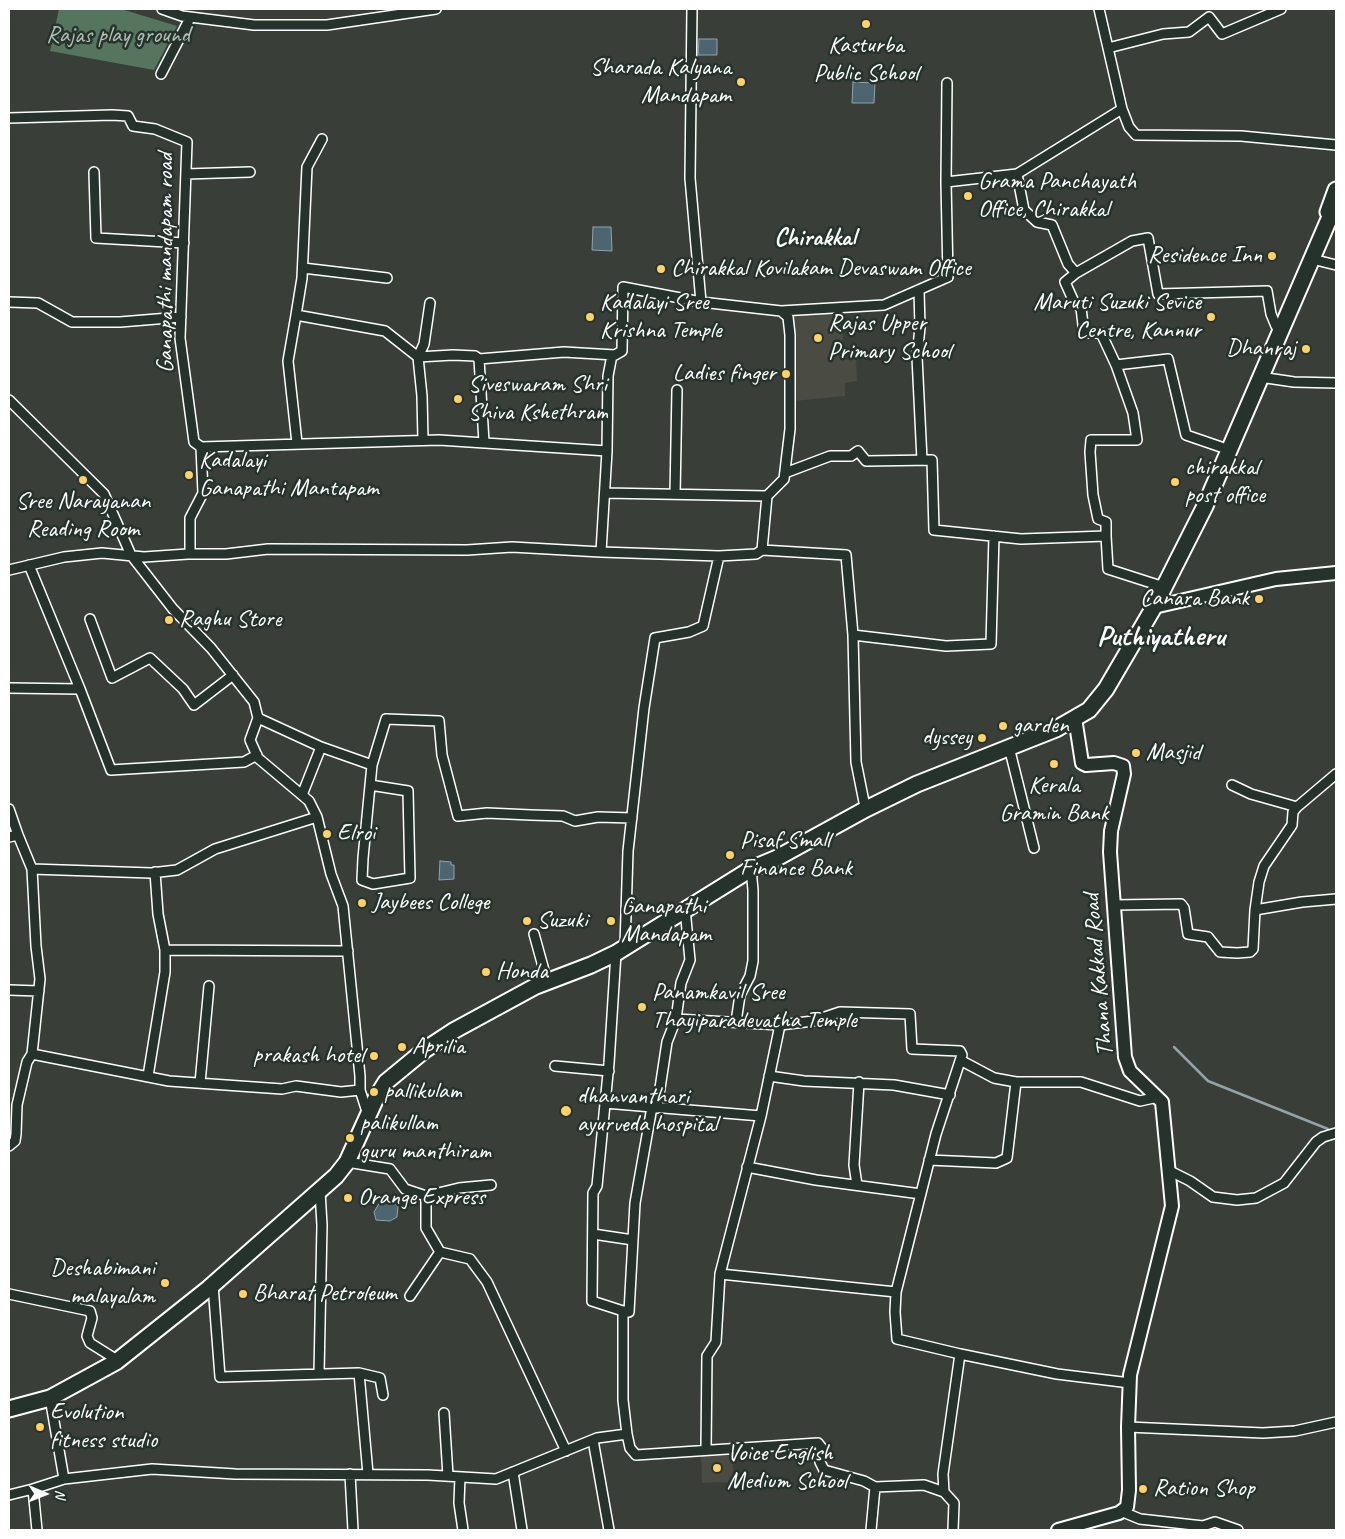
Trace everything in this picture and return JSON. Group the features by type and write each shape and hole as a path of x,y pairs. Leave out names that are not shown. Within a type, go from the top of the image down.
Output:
{"highway":[{"path":"1224,448 1260,377 1336,190"},
{"path":"9,1409 50,1398 116,1362 212,1285 320,1191 347,1162 376,1098 386,1082 426,1049 494,1007 547,981 591,965 620,950 753,868 782,855 865,806 1038,727 1077,717 1089,703 1122,653 1205,506 1224,448 1336,203"},
{"path":"865,806 1056,729 1077,717 1106,689 1154,607 1160,586"}],"main road":[{"path":"1154,607 1276,579 1336,574"},
{"name":"Thana Kakkad Road","path":"1077,717 1082,763 1086,766 1114,763 1123,766 1124,774 1111,831 1110,852 1124,1056 1130,1071 1158,1097"},
{"path":"1058,1530 1123,1512 1126,1507 1129,1490 1128,1427 1130,1383 1172,1213 1164,1109 1158,1097"}],"street":[{"path":"162,9 190,18 254,25 327,25 436,9"},
{"path":"692,9 690,178 701,302"},
{"path":"1098,9 1122,109 1129,127 1136,134 1241,136 1336,146"},
{"path":"1108,48 1163,34 1189,32 1209,17 1222,34 1281,9"},
{"path":"160,74 190,18"},
{"path":"296,315 385,332 418,357 453,355 475,356 479,359 564,352 612,355 622,351 623,287 701,302 781,311 884,305 948,277 946,182 947,83"},
{"path":"946,182 1017,174 1122,109"},
{"name":"Ganapathi mandapam road","path":"9,118 112,114 128,116 133,126 155,129 187,142 180,338 194,442 201,447"},
{"path":"297,443 288,361 303,268 307,167 322,140"},
{"path":"94,172 96,238 184,243"},
{"path":"186,174 250,172"},
{"path":"1017,174 1024,210 1037,222 1052,225 1068,264 1076,273"},
{"path":"1160,586 1108,569 1106,522 1098,519 1093,495 1090,452 1092,440 1138,440 1133,413 1116,365 1101,333 1084,333 1081,308 1074,302 1066,282 1076,273 1132,241 1148,238 1158,294 1267,291 1271,314 1279,328"},
{"path":"1312,259 1336,265"},
{"path":"303,268 387,278"},
{"path":"919,291 920,327 917,357 922,460"},
{"path":"9,302 38,303 72,322 120,322 181,317"},
{"path":"423,440 422,396 418,357 424,344 430,303"},
{"path":"762,550 767,496 784,479 790,429 790,335 788,317 781,311"},
{"path":"601,552 607,451 608,376 612,355"},
{"path":"479,359 484,442"},
{"path":"1116,365 1168,359 1186,435 1224,448"},
{"path":"1260,377 1294,382 1336,383"},
{"path":"675,494 677,390"},
{"path":"9,401 104,494 130,555 173,609 211,648 254,702 258,718 250,740 257,755 309,800 316,817 331,874 343,906 360,1090 368,1116"},
{"path":"190,554 190,518 203,492 201,447 423,440 484,442 607,451"},
{"path":"785,474 830,456 851,456 858,452 866,462 932,460 934,530 1050,540 1106,536"},
{"path":"604,493 767,496"},
{"path":"853,635 946,646 992,644 994,536"},
{"path":"9,570 64,556 102,553 144,557 226,554 268,549 406,550 512,547 719,556 756,554 762,550 846,555 853,635 856,762 865,806"},
{"path":"685,909 690,960 681,983 676,1019 667,1042 636,1203 629,1312 592,1300 593,1193 597,1186 628,851 644,708 654,638 689,632 703,626 719,556"},
{"path":"29,565 111,770 244,762 257,755"},
{"path":"90,619 112,678 150,658 183,689 194,704 233,675"},
{"path":"9,688 80,689"},
{"path":"258,718 321,747 372,765"},
{"path":"370,785 408,791 410,878 374,884 362,880 370,785 372,765 386,719 439,722 442,755 458,816 487,814 563,816 575,821 598,816 632,818"},
{"path":"302,795 321,747"},
{"path":"1009,747 1034,848"},
{"path":"1114,904 1181,904 1184,908 1188,934 1208,937 1224,953 1252,951 1255,910 1259,882 1264,866 1292,825 1294,812 1297,807 1336,774"},
{"path":"1232,785 1251,794 1297,807"},
{"path":"9,809 13,836 32,869 36,946 40,979 32,1054 27,1062 17,1105 14,1141 9,1146"},
{"path":"32,869 155,872 178,870 215,849 316,817"},
{"path":"736,1022 740,995 750,976 753,961 753,868"},
{"path":"148,1076 165,972 165,950 158,914 155,872"},
{"path":"1255,910 1302,902 1336,899"},
{"path":"534,934 547,981"},
{"path":"165,950 348,952"},
{"path":"200,1083 209,986"},
{"path":"9,990 39,991"},
{"path":"676,1019 780,1024 813,1021 840,1012 910,1014 912,1049 960,1051 962,1061 929,1160 896,1292 894,1327 897,1339 1057,1374 1130,1383"},
{"path":"706,1449 707,1356 716,1342 720,1274 761,1116 780,1024"},
{"path":"32,1054 148,1076 200,1083 282,1089 296,1086 341,1092 360,1090"},
{"path":"962,1061 994,1078 1016,1082 1080,1082 1127,1099 1140,1101 1158,1097"},
{"path":"555,1066 609,1071"},
{"path":"769,1076 804,1081 894,1085 950,1095"},
{"path":"857,1185 854,1166 859,1082"},
{"path":"929,1160 996,1163 1008,1158 1016,1082"},
{"path":"605,1103 761,1116"},
{"path":"1168,1170 1190,1181 1213,1197 1230,1200 1256,1198 1284,1183 1316,1142 1323,1137 1336,1133"},
{"path":"347,1162 390,1169 405,1189 426,1196 458,1188 491,1185"},
{"path":"748,1167 816,1180 921,1194"},
{"path":"319,1373 322,1225 320,1191"},
{"path":"426,1196 426,1228 440,1252 470,1259 487,1282 566,1451"},
{"path":"593,1234 633,1240"},
{"path":"410,1296 440,1252"},
{"path":"720,1274 896,1292"},
{"path":"212,1285 220,1377 319,1373 360,1374 380,1378 383,1395"},
{"path":"9,1294 90,1311 92,1318 87,1336 90,1343 114,1358 116,1362"},
{"path":"623,1311 623,1400 630,1448 636,1455 818,1443 822,1448 820,1462 824,1470 864,1481 875,1487 924,1485 944,1492 954,1503 953,1530"},
{"path":"944,1492 943,1474 960,1354"},
{"path":"360,1374 368,1474"},
{"path":"50,1398 64,1479"},
{"path":"444,1413 448,1476"},
{"path":"1128,1427 1263,1433 1295,1431 1336,1422"},
{"path":"9,1495 64,1479 152,1469 235,1474 368,1474 496,1479 592,1440 627,1434"},
{"path":"592,1440 609,1530"},
{"path":"514,1472 522,1530"},
{"path":"350,1474 352,1530"},
{"path":"460,1477 459,1503 463,1530"},
{"path":"871,1530 875,1487"},
{"path":"33,1489 37,1530"},
{"path":"1123,1512 1131,1517 1158,1522 1203,1526 1214,1522 1238,1530"}],"shaded area":[{"name":"Rajas Upper Primary School","path":"845,311 841,360 856,359 857,381 845,383 845,396 794,401 793,316"},
{"name":"Voice English Medium School","path":"733,1452 733,1482 702,1483 701,1453"}],"green space":[{"name":"Rajas play ground","path":"59,9 121,9 177,26 154,70 50,51"}],"water":[{"path":"699,39 717,39 717,55 698,55"},
{"path":"853,82 875,83 874,103 852,103"},
{"path":"593,227 611,227 612,251 592,250"},
{"path":"440,861 451,862 451,865 454,865 454,879 439,880"},
{"path":"390,1201 398,1206 397,1217 390,1221 376,1220 374,1212 380,1202"}],"waterway":[{"path":"1174,1047 1208,1081 1328,1129"}],"place":[{"name":"Kasturba Public School","path":"866,24"},
{"name":"Sharada Kalyana Mandapam","path":"741,82"},
{"name":"Grama Panchayath Office, Chirakkal","path":"968,196"},
{"name":"Residence Inn","path":"1272,256"},
{"name":"Chirakkal Kovilakam Devaswam Office","path":"661,269"},
{"name":"Kadalayi Sree Krishna Temple","path":"590,317"},
{"name":"Maruti Suzuki Sevice Centre, Kannur","path":"1211,317"},
{"name":"Rajas Upper Primary School","path":"818,338"},
{"name":"Dhanraj","path":"1306,349"},
{"name":"Ladies finger","path":"786,374"},
{"name":"Siveswaram Shri Shiva Kshethram","path":"458,399"},
{"name":"Kadalayi Ganapathi Mantapam","path":"189,475"},
{"name":"Sree Narayanan Reading Room","path":"83,480"},
{"name":"chirakkal post office","path":"1175,482"},
{"name":"Canara Bank","path":"1259,599"},
{"name":"Raghu Store","path":"169,620"},
{"name":"garden","path":"1003,726"},
{"name":"dyssey","path":"982,738"},
{"name":"Masjid","path":"1136,753"},
{"name":"Kerala Gramin Bank","path":"1054,764"},
{"name":"Elroi","path":"327,834"},
{"name":"Pisaf Small Finance Bank","path":"730,855"},
{"name":"Jaybees College","path":"362,903"},
{"name":"Suzuki","path":"527,921"},
{"name":"Ganapathi Mandapam","path":"611,921"},
{"name":"Honda","path":"486,972"},
{"name":"Panamkavil Sree Thayiparadevatha Temple","path":"642,1007"},
{"name":"Aprilia","path":"402,1047"},
{"name":"prakash hotel","path":"374,1056"},
{"name":"pallikulam","path":"374,1092"},
{"name":"dhanvanthari ayurveda hospital","path":"566,1111"},
{"name":"palikullam guru manthiram","path":"350,1138"},
{"name":"Orange Express","path":"348,1198"},
{"name":"Deshabimani malayalam","path":"165,1283"},
{"name":"Bharat Petroleum","path":"243,1294"},
{"name":"Evolution fitness studio","path":"40,1427"},
{"name":"Voice English Medium School","path":"717,1468"},
{"name":"Ration Shop","path":"1143,1489"}],"district":[{"name":"Chirakkal","path":"815,238"},
{"name":"Puthiyatheru","path":"1161,637"}]}
